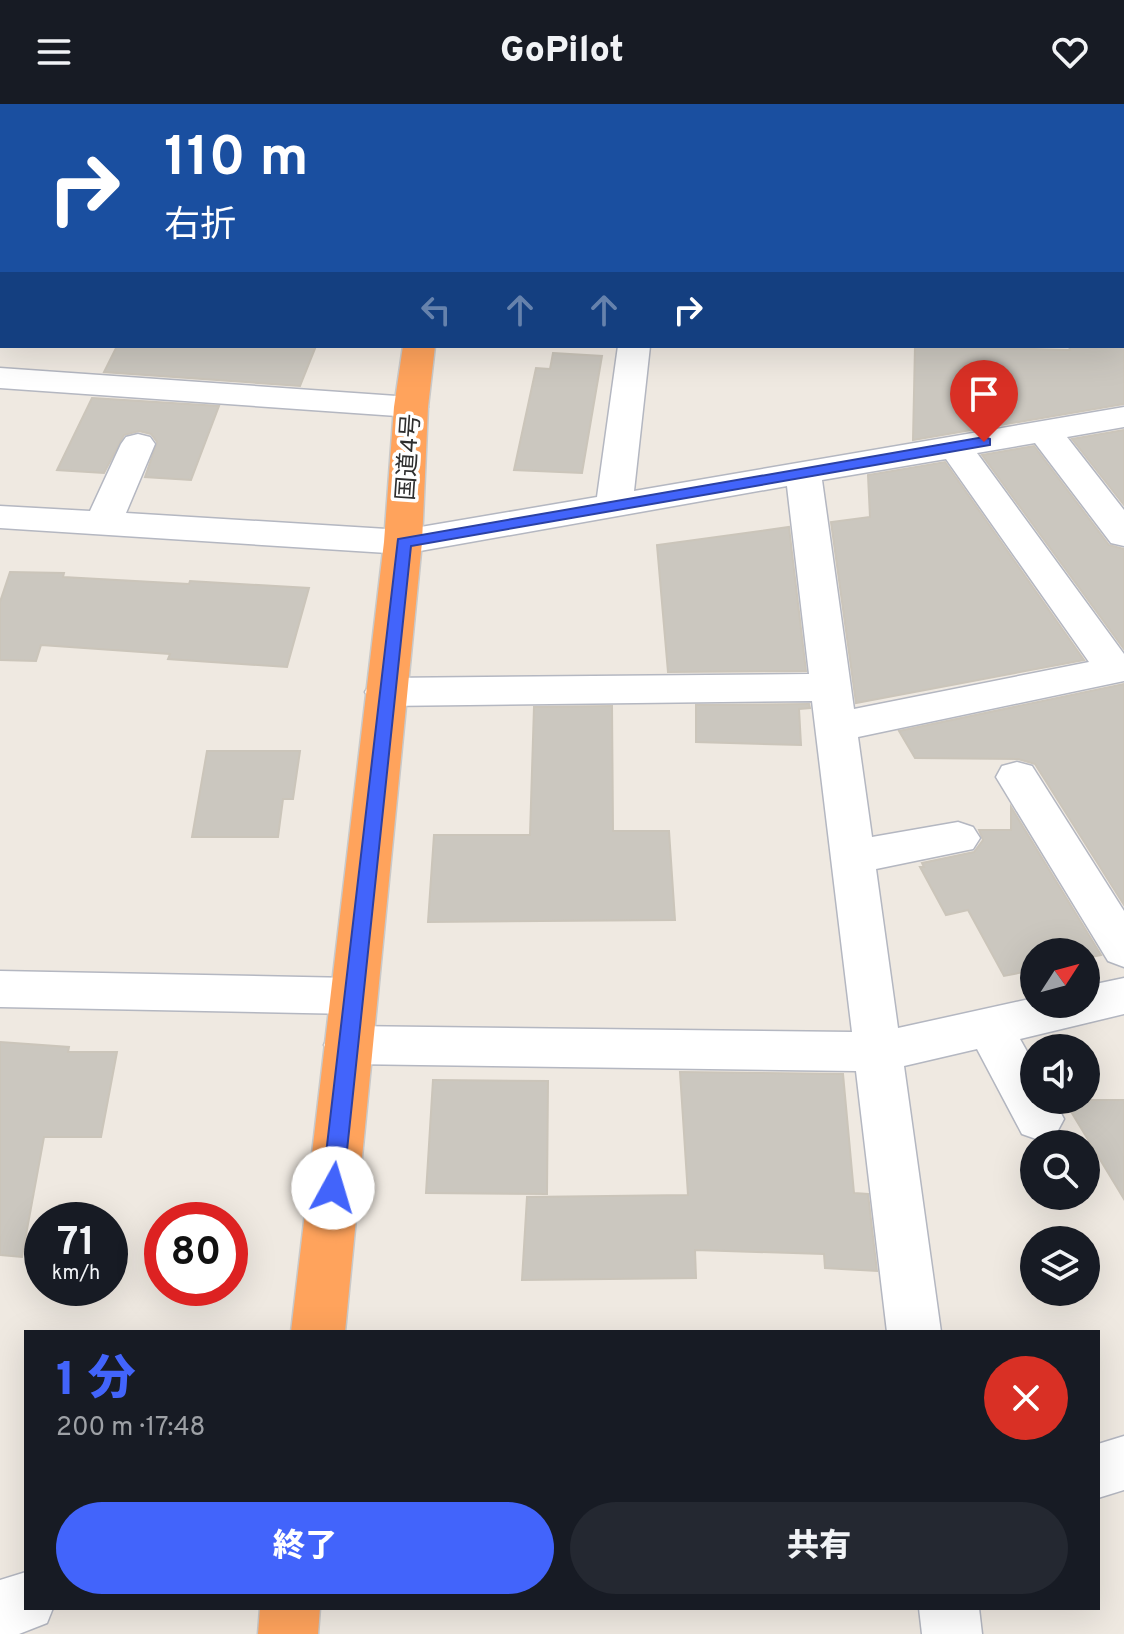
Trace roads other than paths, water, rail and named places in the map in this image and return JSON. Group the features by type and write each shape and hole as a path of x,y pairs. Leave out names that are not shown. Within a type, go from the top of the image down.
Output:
{"highway":[{"name":"国道4号","path":"318,1330 403,542 411,407 419,348"},
{"path":"288,1634 290,1610"}],"street":[{"path":"614,506 634,348"},
{"path":"0,378 411,407"},
{"path":"3,526 104,522 403,542 1124,417"},
{"path":"1044,431 1124,535"},
{"path":"104,522 138,444"},
{"path":"385,692 833,707 1120,669 955,447"},
{"path":"803,473 914,1330"},
{"path":"1017,777 1124,949"},
{"path":"853,857 958,838"},
{"path":"0,989 352,996"},
{"path":"348,1045 879,1052 1124,996"},
{"path":"989,1027 1039,1119"},
{"path":"1100,1470 1124,1463"},
{"path":"0,1610 24,1603"},
{"path":"949,1610 952,1634"}]}
